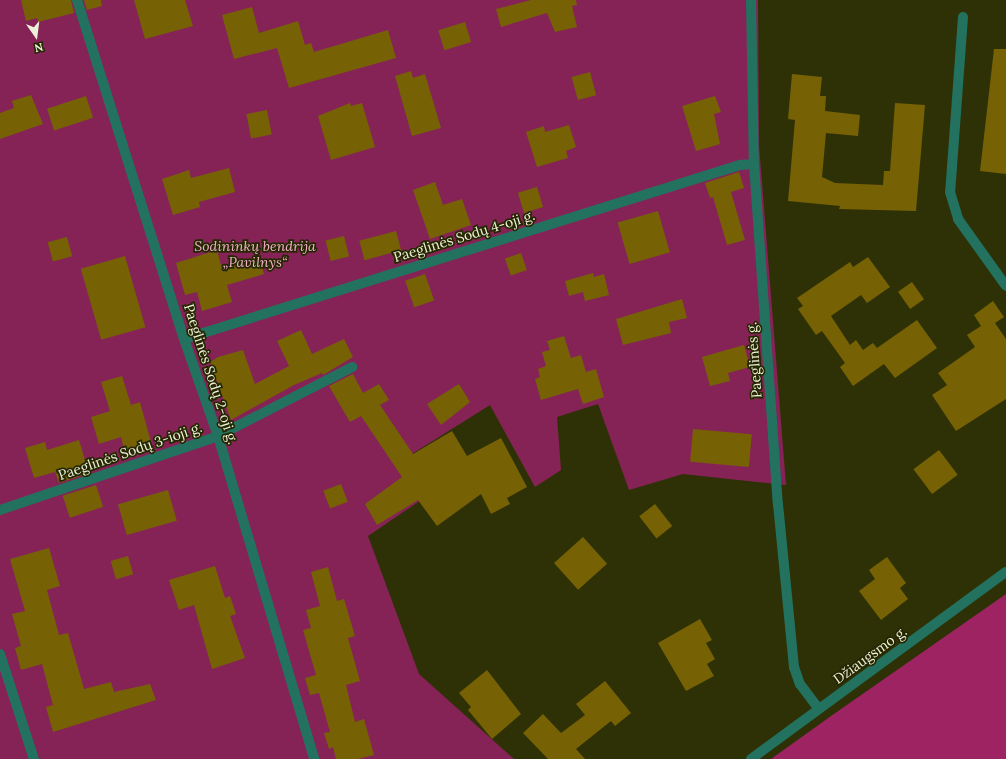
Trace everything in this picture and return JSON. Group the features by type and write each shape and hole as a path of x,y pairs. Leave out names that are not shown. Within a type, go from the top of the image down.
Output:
{"street":[{"name":"Paeglinės Sodų 2-oji g.","path":"78,0 184,339 218,436 314,759"},
{"name":"Paeglinės g.","path":"751,0 754,164 778,504 794,667 800,684 819,709"},
{"path":"963,17 950,192 958,219 1006,286"},
{"name":"Paeglinės Sodų 4-oji g.","path":"184,339 740,165 754,164"},
{"name":"Paeglinės Sodų 3-ioji g.","path":"0,510 218,436 352,367"},
{"name":"Džiaugsmo g.","path":"751,759 1006,572"},
{"path":"0,654 34,759"}],"green space":[{"name":"Sodininkų bendrija „Pavilnys“","path":"0,0 758,0 759,145 786,485 683,474 629,490 598,404 557,417 561,470 535,487 490,405 396,464 421,500 368,536 419,674 514,759 0,759"}],"shaded area":[{"path":"1006,594 1006,759 771,759 831,716"}],"building":[{"path":"21,0 71,0 74,13 38,22 37,18 26,21"},
{"path":"84,0 101,0 102,6 87,10"},
{"path":"134,0 185,0 193,26 145,39"},
{"path":"531,0 576,0 577,5 572,6 577,27 555,32 547,13 501,27 496,9"},
{"path":"252,7 259,33 298,21 305,45 311,43 314,52 388,30 396,58 289,88 277,48 234,59 222,15"},
{"path":"465,22 471,42 444,50 438,30"},
{"path":"994,49 1006,49 1006,174 980,171"},
{"path":"411,71 413,78 425,74 441,128 412,136 395,76"},
{"path":"590,72 596,95 578,100 572,77"},
{"path":"792,74 822,77 820,96 826,96 825,111 860,115 858,136 826,133 822,177 835,183 883,185 884,171 890,171 895,103 925,105 916,211 839,209 840,206 788,201 795,120 788,119"},
{"path":"31,95 43,124 0,139 0,113 14,108 12,101"},
{"path":"86,96 93,118 54,131 47,109"},
{"path":"715,96 721,112 714,114 720,144 696,151 682,106"},
{"path":"350,103 351,106 362,103 375,147 331,160 318,116"},
{"path":"267,110 272,135 251,139 246,114"},
{"path":"569,125 576,147 566,151 568,158 537,167 526,132 544,126 545,132"},
{"path":"229,168 235,192 199,202 200,207 173,215 162,179 189,170 191,178"},
{"path":"739,172 744,188 731,192 745,240 727,245 713,197 710,198 705,183"},
{"path":"435,182 443,205 462,199 471,225 430,239 413,190"},
{"path":"537,187 543,207 524,213 518,193"},
{"path":"658,211 670,252 629,264 618,223"},
{"path":"396,231 401,250 364,260 359,241"},
{"path":"344,236 349,256 331,261 326,241"},
{"path":"67,237 72,256 53,261 48,242"},
{"path":"217,250 222,269 259,259 264,274 227,285 232,302 202,311 197,292 185,295 176,263"},
{"path":"521,253 527,270 511,276 505,259"},
{"path":"125,256 145,327 101,340 81,269"},
{"path":"868,257 890,287 867,303 861,295 831,316 850,345 856,340 863,350 873,343 877,348 917,320 937,348 895,378 884,364 853,386 840,367 845,363 822,331 816,335 798,309 803,306 797,298 850,262 853,267"},
{"path":"593,273 594,277 604,274 609,295 585,301 583,292 569,296 565,281"},
{"path":"425,274 434,300 414,307 405,281"},
{"path":"912,282 924,299 910,309 898,292"},
{"path":"682,299 687,318 669,322 671,333 623,345 616,319"},
{"path":"993,301 1004,317 995,323 1006,339 1006,399 956,431 932,395 947,385 938,373 975,347 967,335 981,326 974,315"},
{"path":"301,330 312,354 344,339 353,357 323,375 322,373 294,385 231,420 210,362 218,357 243,350 255,384 289,366 277,341"},
{"path":"564,336 571,358 581,355 586,372 596,369 604,397 583,404 578,389 541,400 535,379 540,377 538,369 546,366 542,352 550,350 547,341"},
{"path":"744,345 750,367 728,373 730,381 710,386 702,357"},
{"path":"353,374 363,393 379,384 389,400 380,405 413,454 452,431 467,456 501,438 527,487 507,498 510,504 491,514 481,494 437,526 418,500 377,525 365,504 402,477 361,416 350,422 329,386"},
{"path":"122,376 131,405 140,402 151,442 124,450 121,437 99,444 91,417 110,411 101,382"},
{"path":"459,384 470,402 441,425 427,404"},
{"path":"693,429 752,434 749,467 690,462"},
{"path":"79,440 89,473 59,483 55,472 34,478 25,448 45,442 47,450"},
{"path":"939,450 958,475 932,494 913,469"},
{"path":"341,484 348,502 330,509 323,491"},
{"path":"96,485 103,507 70,518 63,496"},
{"path":"168,490 177,521 127,535 118,504"},
{"path":"655,504 672,526 656,538 639,516"},
{"path":"583,537 607,564 578,590 554,563"},
{"path":"49,548 60,586 47,590 59,635 68,633 84,689 111,682 114,692 150,684 156,700 53,732 46,707 53,705 42,664 21,670 15,648 21,646 12,614 25,611 10,559"},
{"path":"128,556 133,574 116,579 111,561"},
{"path":"887,557 906,583 900,588 908,599 881,620 859,591 875,579 869,570"},
{"path":"215,566 225,598 230,596 236,614 230,616 245,658 212,669 194,605 179,610 169,580"},
{"path":"328,567 337,601 344,599 355,636 348,638 360,681 346,685 355,722 364,719 374,755 358,759 336,759 333,747 329,749 324,733 330,732 319,693 310,695 305,678 316,675 303,630 311,628 306,610 320,606 311,572"},
{"path":"700,619 712,640 706,643 715,659 707,664 714,676 686,691 658,643"},
{"path":"487,670 521,714 492,739 468,710 471,707 459,693"},
{"path":"605,681 631,713 615,726 611,721 576,749 585,759 548,759 523,733 543,714 561,733 585,715 576,704"}]}
